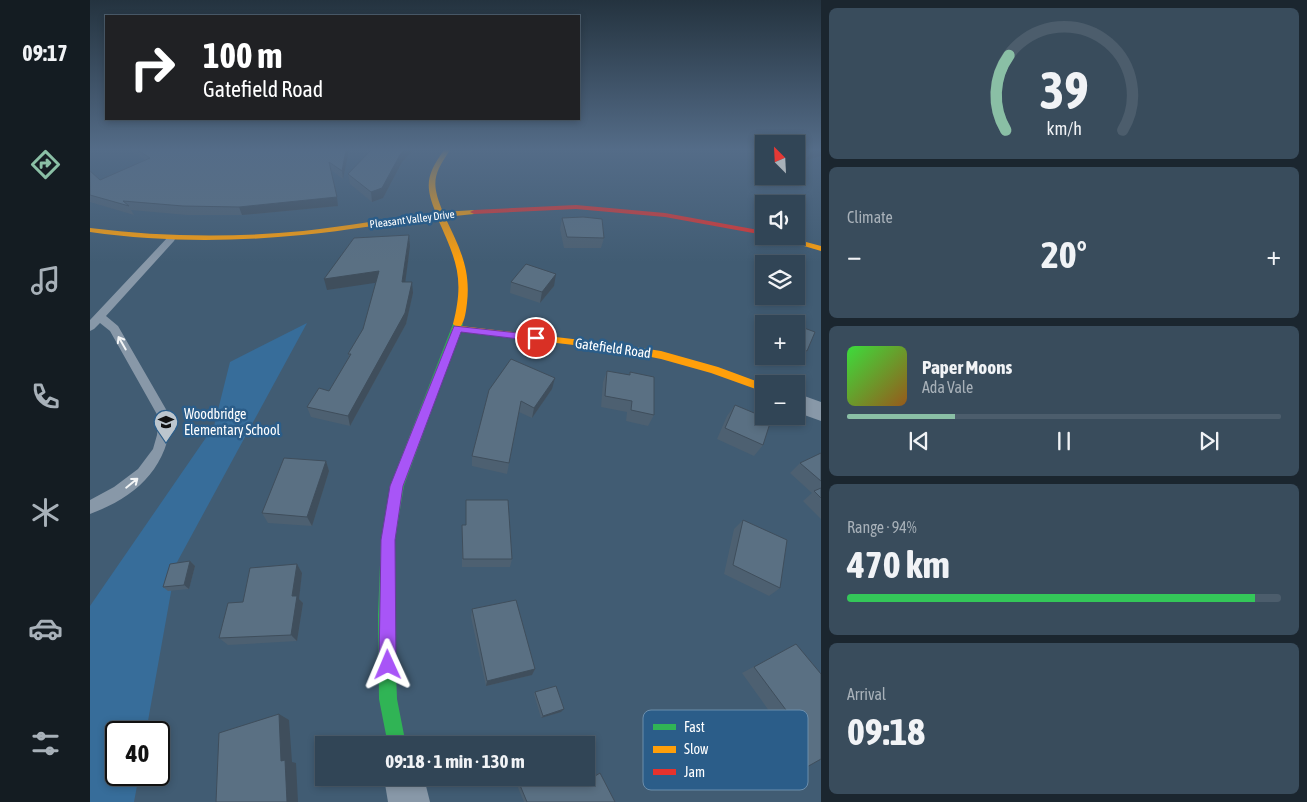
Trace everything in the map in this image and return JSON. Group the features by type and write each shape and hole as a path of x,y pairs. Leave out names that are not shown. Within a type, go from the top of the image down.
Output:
{"street":[{"path":"396,736 388,699 386,615 388,540 397,486 457,329 463,305 462,265 433,195 433,187"},
{"name":"Pleasant Valley Drive","path":"90,230 121,235 216,240 256,237 442,214 536,208 610,209 665,215 755,231"},
{"path":"805,245 821,249"},
{"name":"Gatefield Road","path":"457,329 616,347 662,355 714,370 755,385"},
{"path":"805,406 821,412"},
{"path":"406,786 409,802"}],"lane":[{"path":"90,327 171,238"},
{"path":"90,507 122,491 142,475 159,454 165,435 165,418 114,329 99,316"}],"shaded area":[{"path":"307,323 176,564 148,721 105,721 105,786 137,786 134,802 90,802 90,606 214,426 230,362"}],"building":[{"path":"90,187 335,187 337,197 239,207 183,206 123,201 129,206 90,195"},
{"path":"365,187 382,187 382,188 371,192"},
{"path":"583,217 602,219 604,238 567,237 562,218"},
{"path":"409,235 402,282 412,282 405,313 348,416 307,407 319,388 329,391 351,354 348,354 363,329 379,271 324,279 354,238"},
{"path":"526,264 556,274 542,292 511,282"},
{"path":"805,328 815,332 807,351 805,350"},
{"path":"511,359 555,378 534,408 521,401 509,463 472,456 489,390"},
{"path":"607,371 630,375 630,372 654,377 654,415 631,410 632,401 605,396"},
{"path":"735,405 755,413 755,425 769,425 763,445 725,428"},
{"path":"821,453 821,481 800,463"},
{"path":"284,458 326,461 307,517 262,513"},
{"path":"821,488 821,498 814,491"},
{"path":"466,500 508,500 512,559 463,559 462,525 466,525"},
{"path":"743,520 787,540 780,588 733,565"},
{"path":"190,561 184,585 163,587 170,564"},
{"path":"297,564 292,596 297,596 291,635 219,638 228,603 243,602 250,568"},
{"path":"516,600 535,669 487,681 472,609"},
{"path":"796,644 821,674 821,759 808,766 808,710 786,710 754,667"},
{"path":"556,686 564,709 543,716 535,692"},
{"path":"279,714 281,761 285,760 287,802 216,802 219,733"},
{"path":"600,773 615,802 527,802 520,786 595,786 595,776"}],"traffic: fast":[{"path":"395,736 388,699 386,615 388,540 397,486 458,324"}],"traffic: slow":[{"path":"432,187 438,210 458,252 463,271 463,294 458,324"},
{"path":"90,230 170,238 250,237 303,233 474,212"},
{"path":"805,245 821,249"},
{"path":"457,329 616,347 661,355 714,370 755,385"}],"traffic: jam":[{"path":"474,212 576,207 665,215 755,231"}],"place":[{"name":"Woodbridge Elementary School","path":"166,443"}],"route":[{"path":"388,665 386,615 388,540 397,486 457,329 536,338"}]}
